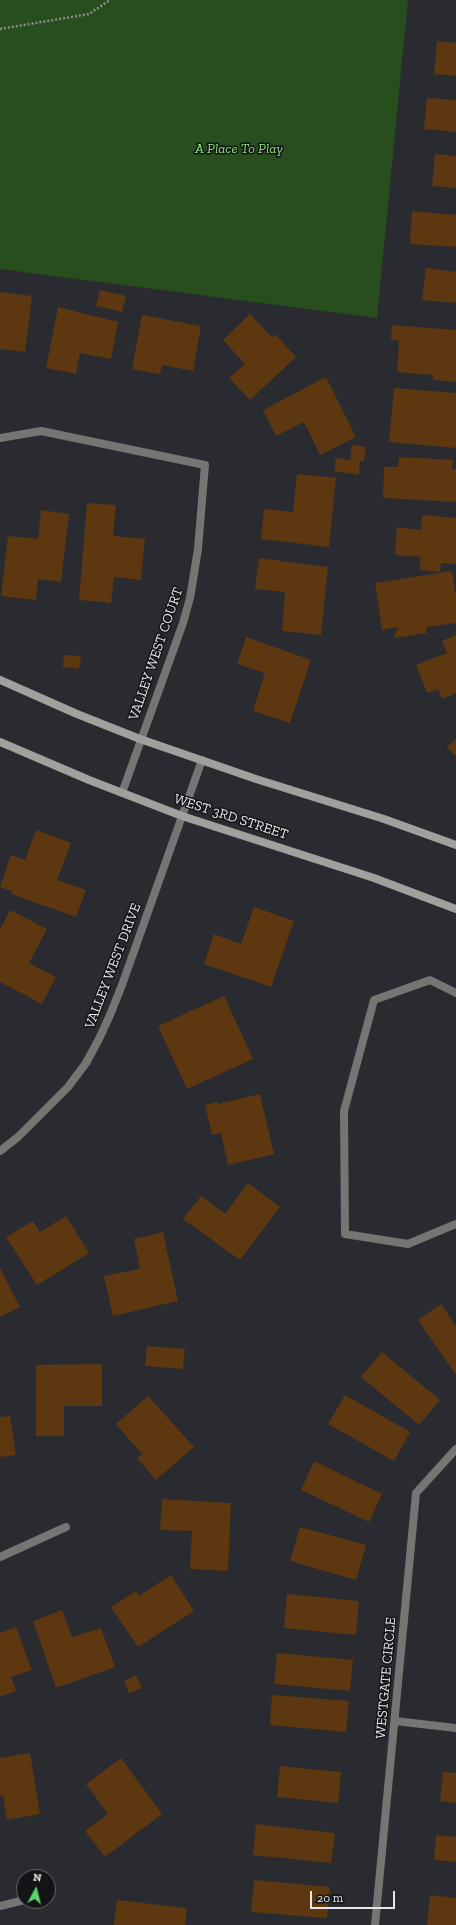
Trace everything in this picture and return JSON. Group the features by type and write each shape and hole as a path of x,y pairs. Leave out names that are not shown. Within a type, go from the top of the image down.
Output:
{"main road":[{"path":"0,680 77,714 140,739 384,819 456,845"},
{"name":"WEST 3RD STREET","path":"0,742 122,793 182,816 374,878 456,909"}],"street":[{"name":"VALLEY WEST COURT","path":"0,438 41,431 205,465 198,549 190,598 183,623 140,739 122,793"},
{"name":"VALLEY WEST DRIVE","path":"0,1150 24,1131 68,1087 86,1063 99,1039 110,1015 202,760"},
{"path":"456,993 430,980 374,1000 344,1111 345,1234 408,1244 456,1224"},
{"name":"WESTGATE CIRCLE","path":"375,1925 416,1494 456,1449"},
{"path":"0,1557 66,1527"},
{"path":"395,1721 456,1728"},
{"path":"0,1906 16,1902"}],"path":[{"path":"0,28 89,14 110,0"}],"green space":[{"name":"A Place To Play","path":"0,0 408,0 377,318 0,269"}],"building":[{"path":"437,41 456,43 456,76 434,74"},
{"path":"427,98 456,100 456,132 424,129"},
{"path":"435,154 456,156 456,188 432,186"},
{"path":"412,211 456,215 456,247 410,244"},
{"path":"426,268 456,272 456,303 422,300"},
{"path":"100,290 126,296 122,312 96,306"},
{"path":"0,292 32,296 25,352 0,349"},
{"path":"58,307 118,322 111,359 80,353 76,374 46,368"},
{"path":"250,314 272,337 275,334 296,357 250,400 229,378 245,364 223,340"},
{"path":"142,315 201,326 193,371 162,365 160,374 132,369"},
{"path":"392,325 456,330 456,382 433,380 433,375 397,372 399,341 391,340"},
{"path":"326,377 356,437 320,455 304,422 276,436 263,410"},
{"path":"394,388 456,393 456,448 389,442"},
{"path":"352,445 366,447 364,461 360,461 359,475 334,471 336,458 350,460"},
{"path":"399,457 453,460 452,469 456,469 456,502 383,498 384,467 398,467"},
{"path":"297,474 336,478 329,547 261,539 264,509 293,512"},
{"path":"87,503 116,505 113,536 145,539 141,580 114,577 111,603 79,600"},
{"path":"41,510 69,514 61,582 38,579 36,600 1,596 8,536 38,539"},
{"path":"422,515 456,518 456,564 441,563 440,572 419,570 421,557 395,555 397,527 421,530"},
{"path":"259,558 328,567 321,635 282,631 285,592 255,589"},
{"path":"452,571 456,596 456,623 426,627 427,633 394,638 398,627 382,630 375,583"},
{"path":"456,635 456,693 442,699 438,689 427,693 416,665 447,653 442,641"},
{"path":"246,637 311,660 290,723 253,711 265,673 237,664"},
{"path":"64,655 81,656 79,669 63,667"},
{"path":"456,739 456,756 447,747"},
{"path":"36,830 71,843 57,880 86,890 76,917 11,894 12,891 0,887 11,855 25,860"},
{"path":"254,907 294,921 271,987 204,964 214,934 241,944"},
{"path":"10,910 47,929 29,963 56,977 42,1004 0,982 0,930"},
{"path":"224,996 253,1059 187,1089 158,1026"},
{"path":"260,1094 274,1154 228,1165 221,1133 212,1135 205,1105 218,1102 218,1104"},
{"path":"248,1183 280,1207 240,1260 183,1219 201,1196 225,1214"},
{"path":"66,1216 89,1253 37,1285 6,1237 33,1221 40,1232"},
{"path":"163,1232 178,1301 113,1316 104,1276 140,1269 134,1239"},
{"path":"0,1268 20,1307 0,1317"},
{"path":"441,1304 456,1326 456,1375 418,1320"},
{"path":"147,1346 185,1349 183,1369 145,1366"},
{"path":"382,1352 440,1400 419,1425 361,1377"},
{"path":"102,1364 102,1406 64,1406 64,1436 36,1436 36,1365"},
{"path":"345,1395 410,1432 394,1461 328,1424"},
{"path":"148,1396 194,1447 156,1480 137,1458 142,1454 116,1424"},
{"path":"10,1416 16,1455 0,1457 0,1417"},
{"path":"314,1461 382,1494 369,1522 301,1490"},
{"path":"162,1499 231,1503 228,1571 190,1569 192,1531 160,1530"},
{"path":"300,1527 366,1545 356,1580 290,1561"},
{"path":"171,1575 194,1611 138,1647 111,1607 136,1591 139,1596"},
{"path":"287,1594 359,1601 356,1635 284,1628"},
{"path":"62,1610 72,1637 101,1628 115,1667 56,1688 33,1621"},
{"path":"16,1627 32,1670 11,1677 16,1691 0,1697 0,1633"},
{"path":"277,1653 353,1660 350,1691 274,1684"},
{"path":"136,1675 142,1688 129,1693 124,1681"},
{"path":"272,1695 349,1701 346,1732 270,1725"},
{"path":"30,1753 40,1814 7,1820 3,1795 0,1796 0,1758"},
{"path":"121,1758 162,1814 105,1857 85,1831 108,1814 86,1784"},
{"path":"280,1766 341,1772 338,1803 277,1797"},
{"path":"443,1772 456,1773 456,1803 440,1801"},
{"path":"256,1824 335,1833 331,1863 253,1855"},
{"path":"436,1835 456,1837 456,1862 434,1860"},
{"path":"254,1880 330,1887 327,1918 251,1912"},
{"path":"430,1895 456,1898 456,1925 427,1925"},
{"path":"117,1900 187,1908 185,1925 114,1925"}]}
